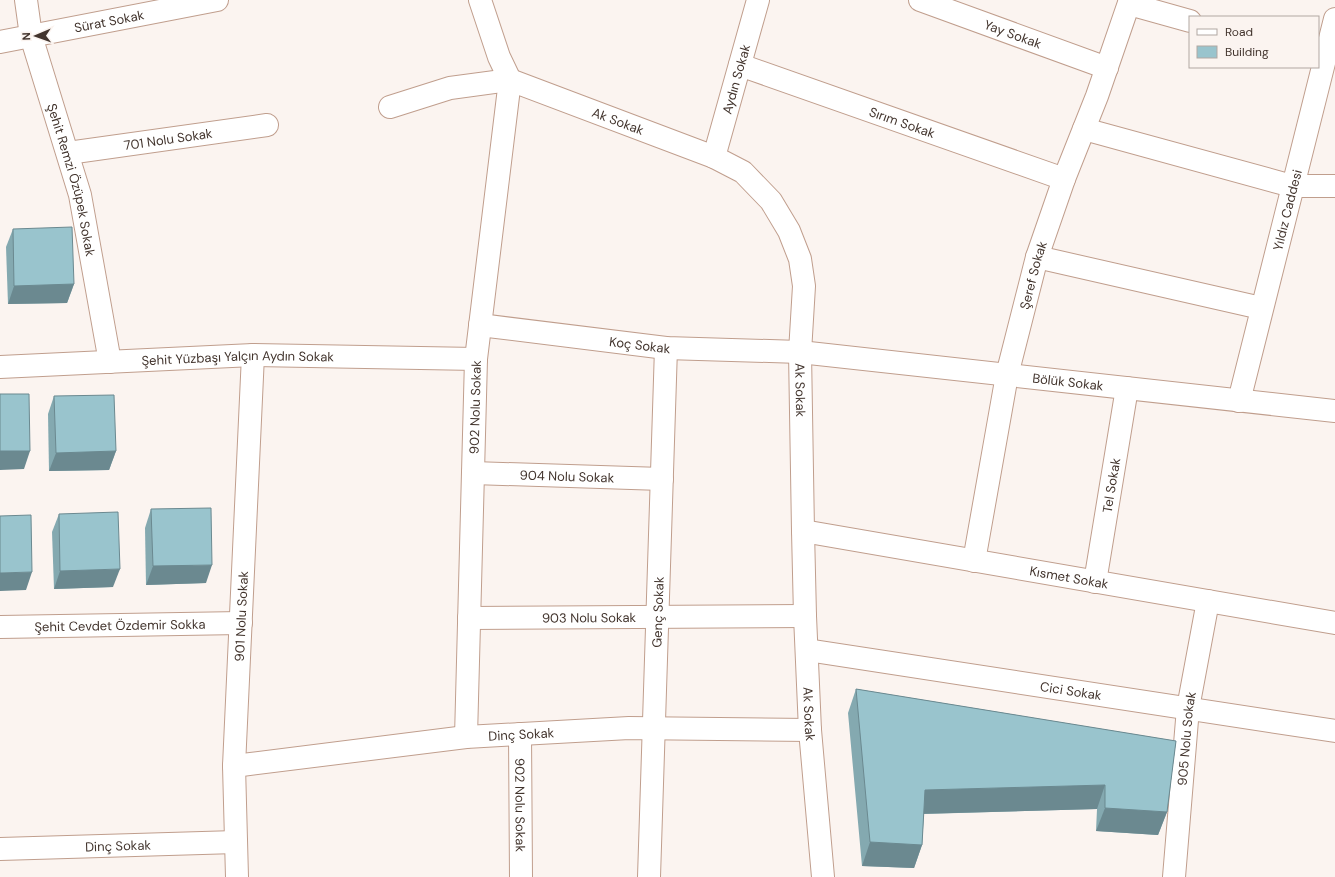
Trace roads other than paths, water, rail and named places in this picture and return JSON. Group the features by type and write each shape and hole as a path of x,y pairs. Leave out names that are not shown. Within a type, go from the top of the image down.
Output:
{"street":[{"name":"Şehit Remzi Özüpek Sokak","path":"26,0 31,36 80,195 110,362"},
{"name":"Sürat Sokak","path":"0,42 31,36 138,8 217,0"},
{"path":"390,107 450,88 510,80 499,57 480,0"},
{"name":"Aydın Sokak","path":"714,157 758,0"},
{"name":"Yay Sokak","path":"920,0 1107,68"},
{"path":"1129,2 1189,21"},
{"name":"Şeref Sokak","path":"974,561 1007,375 1037,257 1064,179 1107,68 1129,2"},
{"name":"Yıldız Caddesi","path":"1238,400 1292,186 1322,55 1335,20"},
{"name":"Sırım Sokak","path":"740,65 1064,179"},
{"name":"Ak Sokak","path":"510,80 714,157 743,172 771,201 789,231 800,259 804,286 800,352 805,616 810,730 823,877"},
{"name":"902 Nolu Sokak","path":"466,737 476,359 510,80"},
{"name":"701 Nolu Sokak","path":"68,153 267,125"},
{"path":"1084,129 1292,186 1335,186"},
{"path":"1037,257 1261,308"},
{"name":"Koç Sokak","path":"480,326 666,348 800,352"},
{"name":"Genç Sokak","path":"649,877 666,348"},
{"name":"Bölük Sokak","path":"800,352 1335,411"},
{"name":"Şehit Yüzbaşı Yalçın Aydın Sokak","path":"0,367 253,355 476,359"},
{"name":"901 Nolu Sokak","path":"237,877 234,766 253,355"},
{"name":"Tel Sokak","path":"1095,582 1127,388"},
{"name":"904 Nolu Sokak","path":"473,473 662,479"},
{"name":"Kısmet Sokak","path":"803,531 1335,624"},
{"name":"905 Nolu Sokak","path":"1174,877 1188,708 1208,601"},
{"name":"903 Nolu Sokak","path":"469,618 805,616"},
{"name":"Şehit Cevdet Özdemir Sokka","path":"0,627 241,623"},
{"name":"Cici Sokak","path":"807,650 1335,731"},
{"name":"Dinç Sokak","path":"234,766 466,737 629,728 810,730"},
{"name":"902 Nolu Sokak","path":"520,734 521,877"},
{"name":"Dinç Sokak","path":"0,849 236,842"}]}
